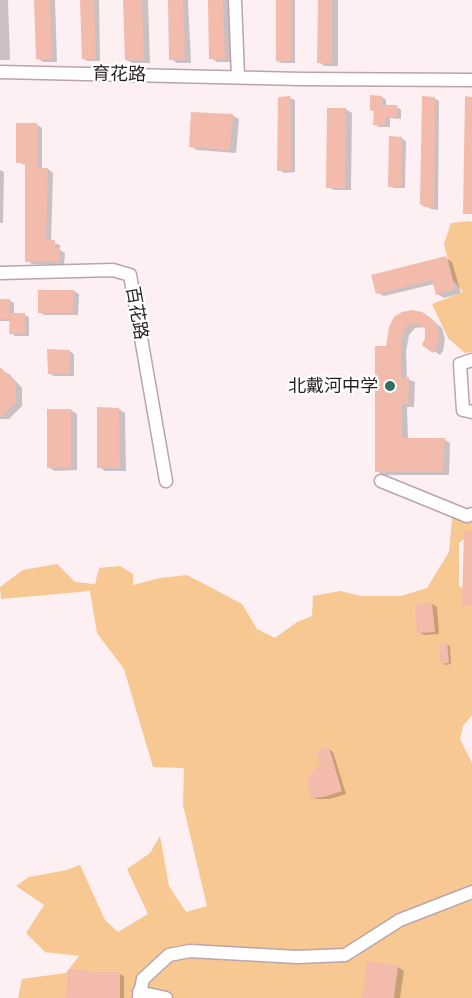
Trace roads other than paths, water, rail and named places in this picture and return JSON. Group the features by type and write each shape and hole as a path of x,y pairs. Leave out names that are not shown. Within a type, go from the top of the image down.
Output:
{"street":[{"path":"235,0 238,76"},
{"name":"育花路","path":"0,72 302,79 472,80"},
{"name":"百花路","path":"0,273 113,270 130,275 166,481"},
{"path":"472,360 460,364 463,410 472,412"},
{"path":"381,481 467,516 472,514"},
{"path":"166,998 139,995 143,979 169,955 190,951 297,957 345,955 400,920 472,892"}],"place":[{"name":"北戴河中学","path":"390,386"}]}
